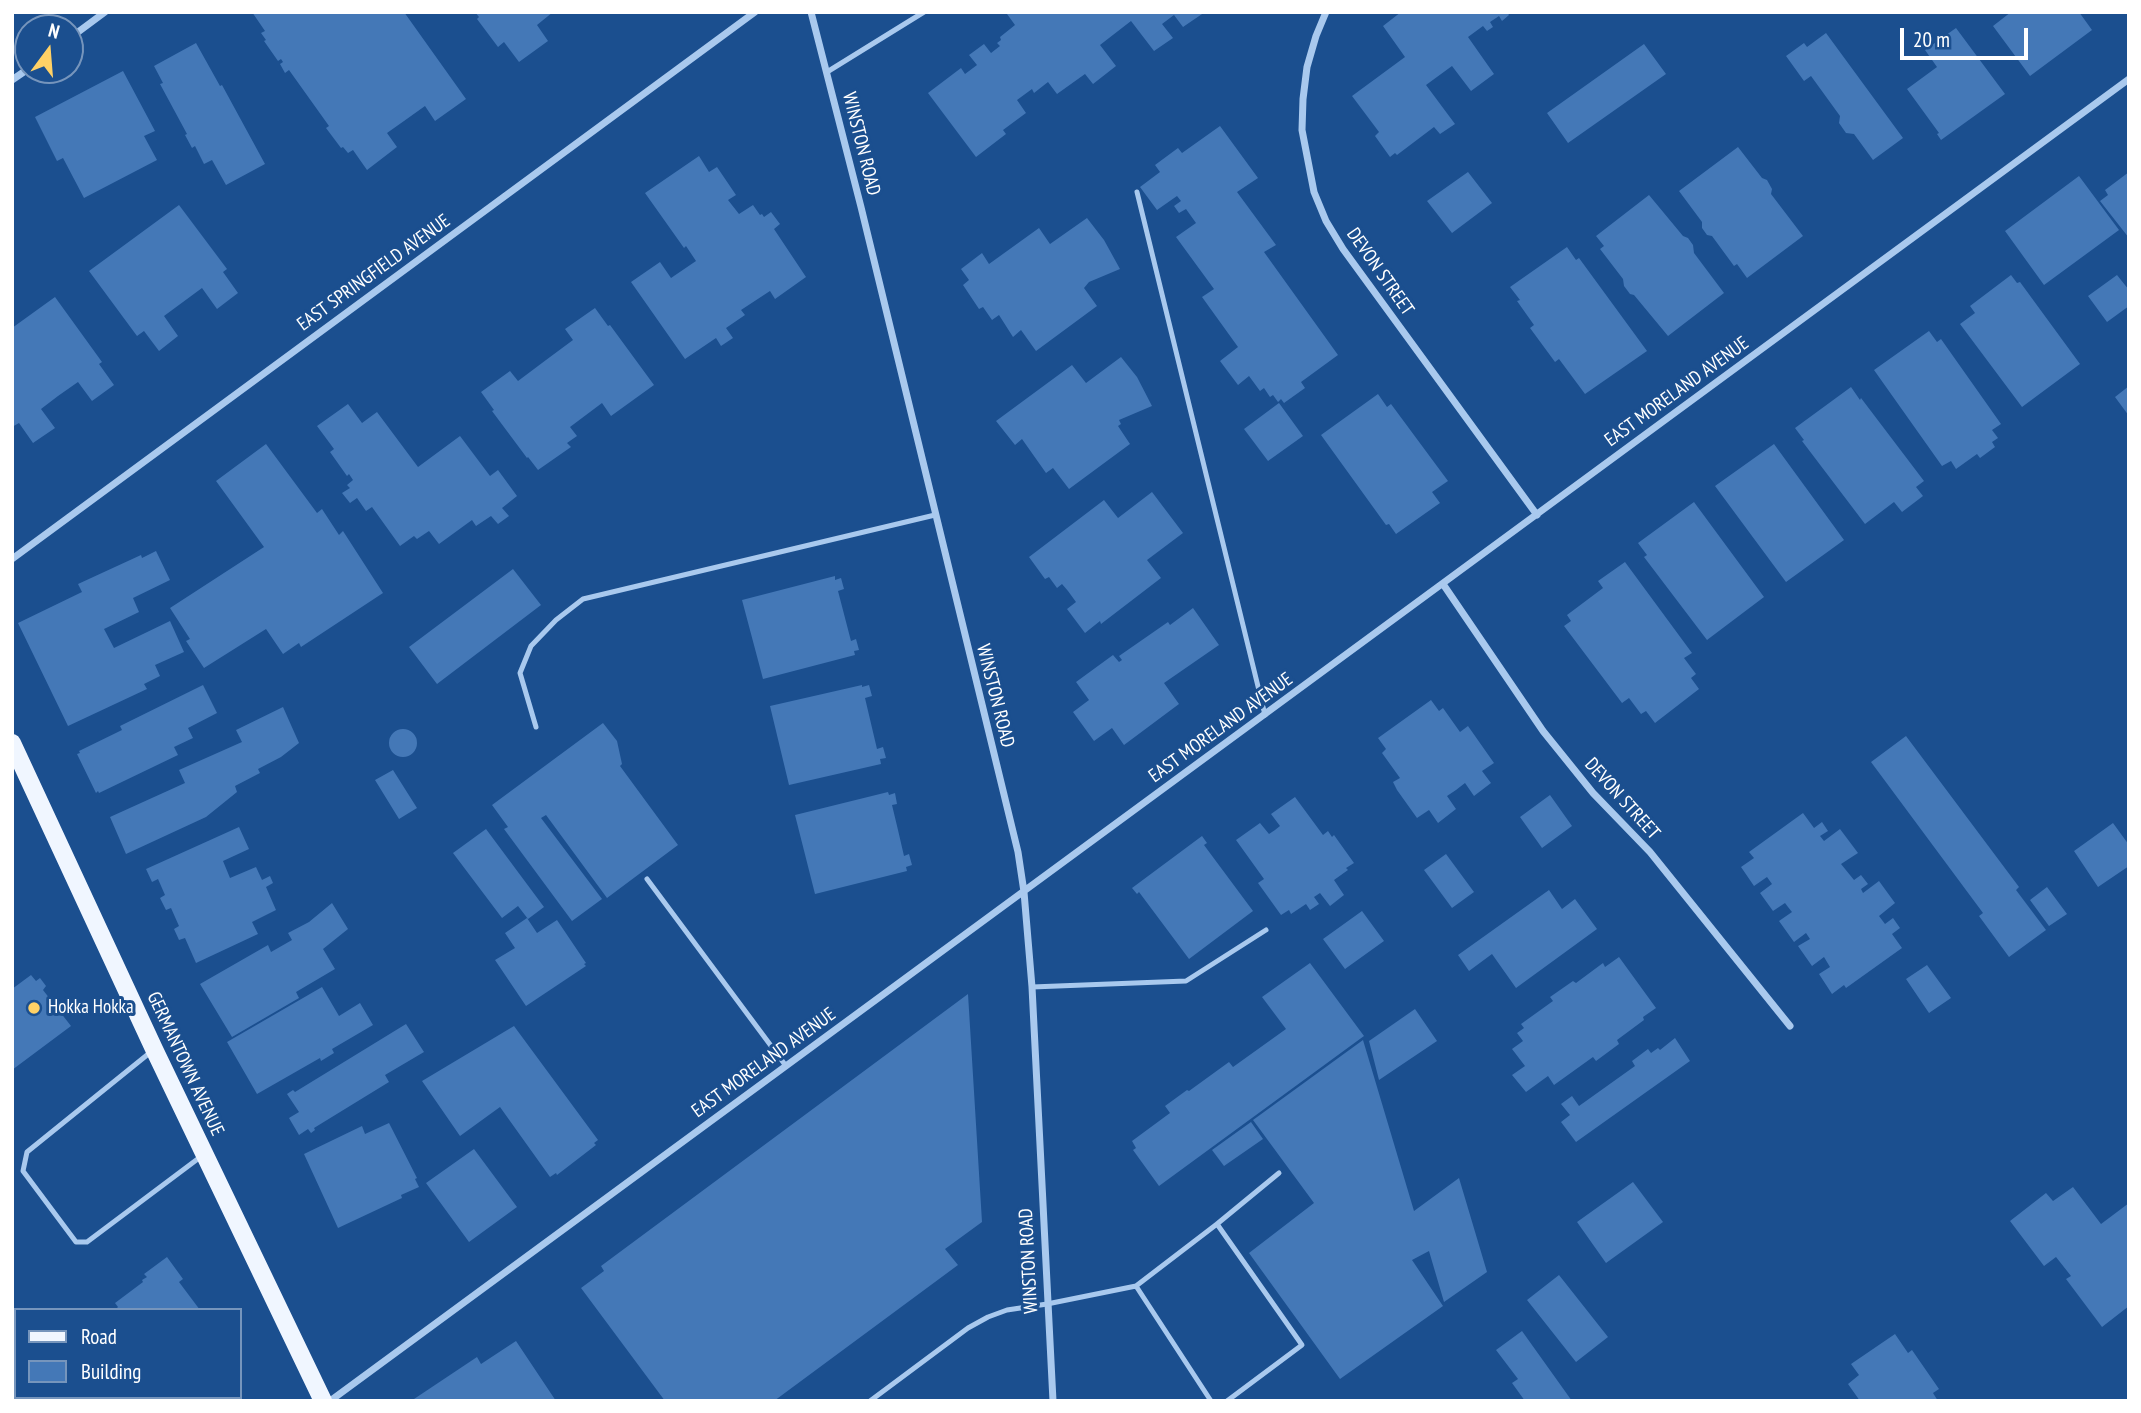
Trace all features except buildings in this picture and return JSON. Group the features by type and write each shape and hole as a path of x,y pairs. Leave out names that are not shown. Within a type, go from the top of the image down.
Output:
{"main road":[{"name":"GERMANTOWN AVENUE","path":"12,743 154,1049 323,1401"}],"street":[{"path":"84,28 105,12"},
{"name":"EAST SPRINGFIELD AVENUE","path":"12,559 755,12"},
{"name":"WINSTON ROAD","path":"811,12 1018,852 1032,987 1053,1401"},
{"name":"DEVON STREET","path":"1326,12 1307,67 1302,130 1314,192 1326,222 1536,515"},
{"name":"EAST MORELAND AVENUE","path":"330,1401 2129,79"},
{"name":"DEVON STREET","path":"1443,584 1543,731 1593,793 1650,852 1790,1026"}],"lane":[{"path":"827,72 924,12"},
{"path":"1137,192 1265,715"},
{"path":"536,727 520,673 531,646 556,620 583,599 935,515"},
{"path":"647,879 786,1066"},
{"path":"1032,987 1186,981 1266,930"},
{"path":"154,1049 27,1152 23,1171 76,1241 87,1242 205,1153"},
{"path":"870,1401 968,1328 988,1317 1007,1310 1136,1286 1279,1173"},
{"path":"1217,1224 1302,1345 1227,1401"},
{"path":"1136,1286 1211,1401"}],"place":[{"name":"Hokka Hokka","path":"34,1008"}]}
